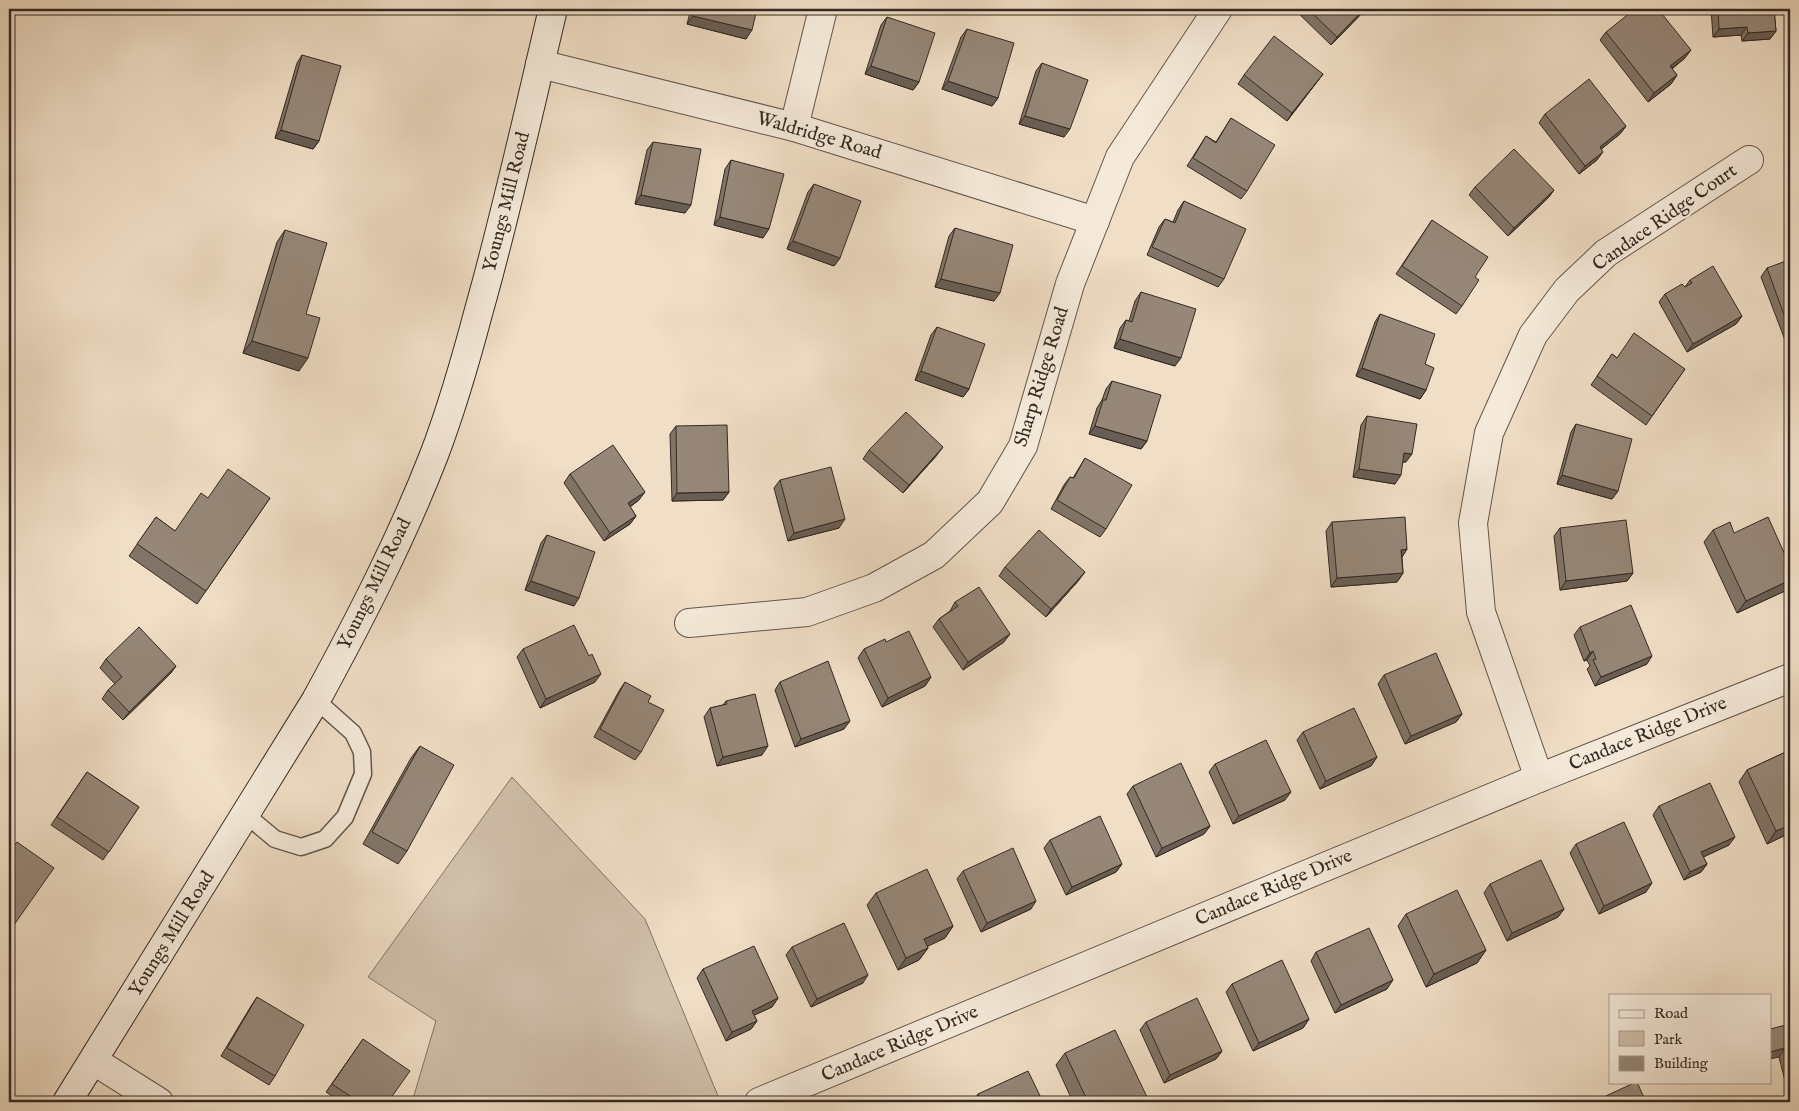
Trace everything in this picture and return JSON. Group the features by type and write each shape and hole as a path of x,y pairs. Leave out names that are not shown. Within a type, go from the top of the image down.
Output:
{"street":[{"name":"Youngs Mill Road","path":"67,1102 316,700 346,646 393,552 434,455 460,380 502,227 553,9"},
{"path":"794,127 823,9"},
{"name":"Sharp Ridge Road","path":"689,623 807,612 874,588 934,555 990,502 1024,446 1070,284 1120,157 1218,9"},
{"name":"Waldridge Road","path":"540,64 794,127 1095,221"},
{"name":"Candace Ridge Court","path":"1539,778 1481,612 1474,523 1489,433 1532,335 1568,290 1606,254 1749,160"},
{"name":"Candace Ridge Drive","path":"759,1102 1539,778 1790,678"},
{"path":"94,1060 159,1102"}],"lane":[{"path":"245,814 275,839 301,847 325,839 345,817 362,774 362,752 353,734 316,700"}],"green space":[{"path":"512,777 645,919 718,1096 703,1102 412,1102 436,1021 368,977"}],"building":[{"path":"695,9 757,9 752,30 693,16"},
{"path":"1308,9 1364,9 1337,37"},
{"path":"1635,9 1658,9 1691,50 1670,66 1677,75 1654,93 1606,32"},
{"path":"1718,9 1774,9 1776,31 1748,33 1747,27 1719,29"},
{"path":"887,17 935,33 919,82 871,66"},
{"path":"967,29 1014,43 998,98 948,81"},
{"path":"1274,36 1323,74 1292,113 1244,75"},
{"path":"302,55 341,66 319,141 281,130"},
{"path":"1042,63 1088,80 1070,129 1025,116"},
{"path":"1589,79 1626,126 1600,147 1603,152 1585,166 1545,114"},
{"path":"1231,118 1275,145 1247,191 1193,158 1206,136 1216,143"},
{"path":"653,142 701,149 691,205 641,195"},
{"path":"1514,149 1554,190 1514,228 1475,187"},
{"path":"731,160 784,174 769,229 720,217"},
{"path":"814,184 861,201 840,258 793,241"},
{"path":"1184,201 1246,229 1224,279 1152,247 1165,219 1175,223"},
{"path":"1432,220 1488,257 1475,277 1479,280 1462,306 1402,266"},
{"path":"955,228 1013,245 1000,293 941,279"},
{"path":"285,230 327,243 306,314 320,318 308,358 252,341"},
{"path":"1786,261 1788,266 1790,265 1790,331 1767,268"},
{"path":"1713,266 1742,316 1693,344 1665,294 1682,284 1685,287 1692,283 1690,280"},
{"path":"1141,292 1196,309 1181,358 1120,339 1126,320 1132,322"},
{"path":"1380,314 1435,334 1425,364 1434,368 1426,390 1362,368"},
{"path":"937,327 985,344 969,389 921,371"},
{"path":"1634,333 1685,369 1652,416 1597,376 1612,354 1617,358"},
{"path":"1112,381 1161,395 1147,441 1095,426 1103,400 1106,400"},
{"path":"906,412 943,447 909,485 869,450"},
{"path":"1367,416 1417,424 1412,454 1404,453 1401,475 1359,469"},
{"path":"1576,424 1632,439 1618,491 1562,475"},
{"path":"727,425 729,492 677,493 676,426"},
{"path":"613,445 645,492 628,503 636,516 610,533 570,474"},
{"path":"1085,458 1132,485 1106,529 1057,500 1070,477 1074,478"},
{"path":"831,467 845,519 794,533 780,480"},
{"path":"228,469 270,498 206,591 137,544 156,517 175,531 201,493 208,498"},
{"path":"1405,517 1407,549 1401,550 1403,573 1337,578 1332,522"},
{"path":"1768,517 1790,566 1790,580 1746,601 1713,530 1730,522 1734,533"},
{"path":"1626,520 1633,573 1566,581 1560,528"},
{"path":"1039,530 1085,572 1051,609 1005,567"},
{"path":"547,535 595,552 579,598 531,581"},
{"path":"979,587 1010,634 968,662 939,619 958,606 955,602"},
{"path":"1631,605 1652,656 1601,677 1593,660 1596,659 1593,651 1590,653 1580,627"},
{"path":"574,625 589,656 592,654 601,674 546,699 523,649"},
{"path":"139,627 176,666 129,712 108,690 122,677 106,659"},
{"path":"909,631 931,677 888,698 864,649 885,639 886,642"},
{"path":"1436,653 1462,714 1411,736 1384,675"},
{"path":"828,661 850,721 801,739 780,682"},
{"path":"625,682 651,696 648,702 664,710 641,752 600,729"},
{"path":"755,694 768,746 723,757 710,708 727,704 726,701"},
{"path":"1354,708 1377,757 1326,781 1303,732"},
{"path":"1266,740 1291,792 1239,816 1215,764"},
{"path":"420,746 454,765 407,851 372,832"},
{"path":"1790,750 1790,825 1776,831 1747,770"},
{"path":"1181,763 1210,826 1162,848 1133,786"},
{"path":"87,772 139,807 109,852 57,817"},
{"path":"1710,783 1735,837 1701,852 1707,864 1690,872 1659,806"},
{"path":"1100,816 1122,864 1072,887 1050,840"},
{"path":"1624,822 1652,883 1604,906 1576,844"},
{"path":"17,842 54,868 9,932 9,853"},
{"path":"1013,848 1036,901 987,923 963,871"},
{"path":"1541,860 1564,909 1512,933 1490,884"},
{"path":"927,869 953,926 924,939 928,948 906,958 876,893"},
{"path":"1457,890 1486,950 1434,974 1406,914"},
{"path":"844,923 868,975 817,999 792,947"},
{"path":"1369,928 1393,980 1341,1005 1316,952"},
{"path":"754,946 778,998 752,1011 757,1021 732,1032 703,969"},
{"path":"1282,960 1309,1019 1259,1043 1232,984"},
{"path":"257,997 304,1025 275,1076 227,1048"},
{"path":"1197,998 1222,1051 1170,1075 1146,1022"},
{"path":"1790,1024 1790,1070 1785,1048 1772,1051 1772,1028"},
{"path":"1115,1030 1147,1097 1135,1102 1088,1102 1065,1053"},
{"path":"363,1039 410,1071 388,1102 359,1102 332,1084"},
{"path":"1028,1071 1043,1102 982,1102 978,1094"},
{"path":"1632,1084 1638,1084 1646,1102 1593,1102"}]}
